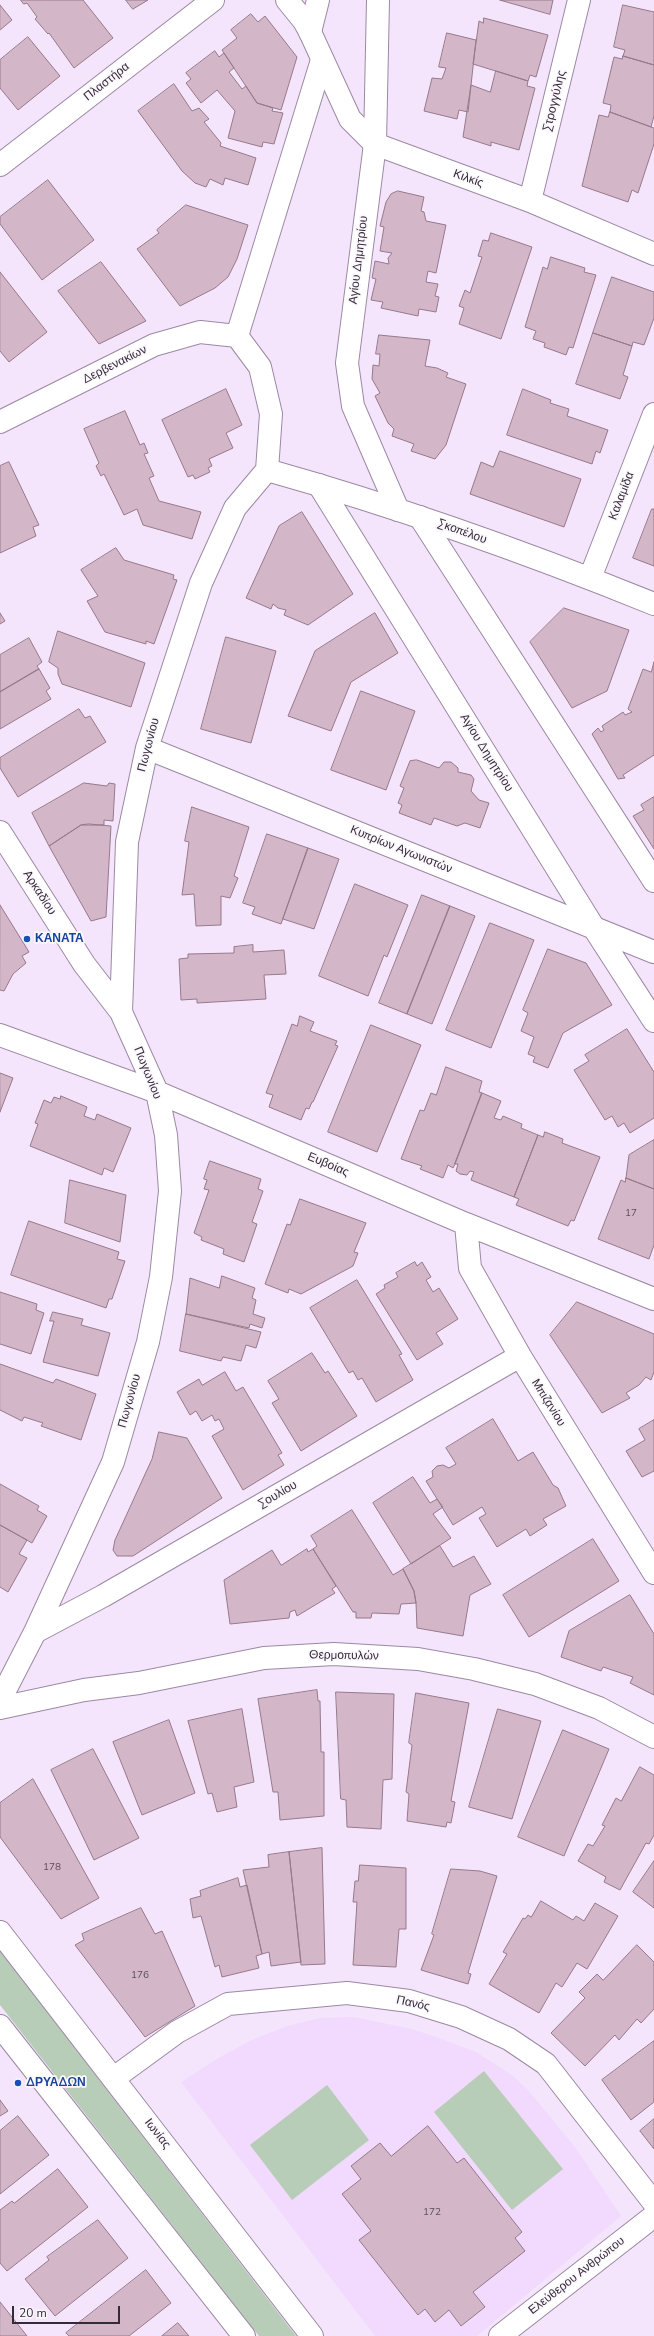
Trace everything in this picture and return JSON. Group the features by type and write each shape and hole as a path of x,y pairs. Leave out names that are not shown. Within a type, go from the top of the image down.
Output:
{"street":[{"name":"Πλαστήρα","path":"0,164 213,0"},
{"name":"Κιλκίς","path":"287,0 304,20 350,119 375,144 530,202 654,254"},
{"path":"310,32 318,0"},
{"name":"Αγίου Δημητρίου","path":"378,0 375,144 347,363 348,380 353,406 398,510"},
{"name":"Στρογγύλης","path":"530,202 579,0"},
{"path":"267,470 271,414 260,367 237,336 322,60"},
{"name":"Δερβενακίων","path":"0,422 154,345 200,332 237,336"},
{"name":"Καλαμίδα","path":"590,578 654,414"},
{"name":"Σκοπέλου","path":"267,470 319,484 398,510 590,578 654,604"},
{"name":"Πωγωνίου","path":"0,1700 35,1632 113,1462 148,1342 161,1277 170,1191 166,1135 157,1092 121,1012 127,842 147,748 201,583 235,508 267,470"},
{"name":"Αγίου Δημητρίου","path":"319,484 594,928 654,1021"},
{"path":"420,518 654,881"},
{"name":"Κυπρίων Αγωνιστών","path":"147,748 654,952"},
{"name":"Αρκαδίου","path":"0,832 84,964 121,1012"},
{"name":"Ευβοίας","path":"0,1035 157,1092 466,1224 654,1298"},
{"name":"Μπιζανίου","path":"466,1224 470,1268 520,1356 654,1573"},
{"name":"Σουλίου","path":"35,1632 103,1596 520,1356"},
{"name":"Θερμοπυλών","path":"0,1708 84,1690 139,1683 264,1658 334,1654 418,1659 474,1669 535,1684 599,1708 654,1737"},
{"name":"Ιωνίας","path":"0,1932 312,2336"},
{"name":"Πανός","path":"114,2078 177,2032 228,2004 347,1993 409,2001 461,2017 509,2039 546,2064 654,2203"},
{"path":"0,2026 244,2336"},
{"name":"Ελεύθερου Ανθρώπου","path":"500,2336 654,2216"}],"shaded area":[{"path":"354,2017 412,2029 439,2038 476,2052 512,2075 529,2091 575,2147 621,2216 477,2336 375,2336 181,2082 220,2057 252,2040 287,2026 320,2018"}],"green space":[{"path":"0,1951 296,2336 259,2336 0,2005"},
{"path":"484,2071 563,2169 512,2210 434,2112"},
{"path":"327,2085 369,2140 292,2200 250,2145"}],"building":[{"path":"21,0 83,0 113,38 74,68 49,33 48,34 35,19 37,17 27,3 24,4"},
{"path":"126,0 148,0 133,9"},
{"path":"500,0 553,0 550,14"},
{"path":"0,5 12,20 0,30"},
{"path":"623,5 654,12 654,65 623,56 625,50 614,47"},
{"path":"251,14 258,22 265,16 297,57 281,110 257,103 222,50 237,38 231,30"},
{"path":"484,18 548,35 536,77 530,75 528,81 473,64 479,21 483,23"},
{"path":"447,33 476,40 468,112 459,110 457,119 424,111 432,78 442,79 446,68 439,67"},
{"path":"28,37 60,76 18,110 0,88 0,60"},
{"path":"215,51 219,57 224,53 234,68 229,72 242,89 246,86 257,103 273,108 272,111 283,113 274,144 263,142 262,147 228,138 235,111 217,90 201,103 186,83 191,79 186,73"},
{"path":"623,56 654,65 654,116 651,127 610,112 611,105 603,103 614,57 622,59"},
{"path":"496,71 528,81 527,86 535,88 519,150 491,142 491,146 463,137 471,85 490,92"},
{"path":"174,84 192,111 199,108 209,119 204,122 221,143 220,146 256,158 248,185 225,178 223,185 210,179 206,187 195,183 182,171 138,111"},
{"path":"610,112 654,128 654,144 638,193 632,190 628,202 582,186 599,115 608,117"},
{"path":"48,180 94,240 42,280 0,224 0,217"},
{"path":"398,191 424,197 421,211 424,212 426,221 446,225 436,273 428,271 426,282 438,284 435,296 439,297 436,312 419,309 418,316 381,308 383,302 371,300 376,279 372,278 375,261 389,264 388,258 392,253 380,251 384,227 380,226 386,202 391,194"},
{"path":"186,205 248,225 237,259 228,277 215,288 180,306 137,249 159,233 157,230"},
{"path":"491,233 532,247 501,339 459,324 464,308 459,306 465,290 470,293 482,257 478,256 483,240 488,241"},
{"path":"551,257 585,268 584,272 596,275 573,348 569,347 566,355 544,347 545,343 533,339 536,331 525,327 543,267 547,269"},
{"path":"101,262 146,321 99,344 58,291"},
{"path":"0,272 47,332 9,362 0,351"},
{"path":"612,277 654,292 654,318 644,345 633,342 632,346 593,333"},
{"path":"593,333 632,346 623,375 628,377 620,399 576,384"},
{"path":"379,335 430,340 425,366 437,368 448,373 446,377 466,384 446,445 435,459 411,451 414,444 392,436 394,429 388,423 375,396 380,393 372,379 373,365 379,366 380,354 376,354"},
{"path":"226,389 242,425 226,433 233,448 209,459 212,466 208,468 210,472 195,479 193,475 188,477 162,420"},
{"path":"523,389 551,400 550,403 569,409 567,416 608,430 600,453 596,451 592,464 507,435"},
{"path":"125,411 140,445 144,443 148,453 144,454 154,476 149,478 159,501 201,512 192,539 143,525 137,509 124,515 104,474 101,476 96,466 99,463 84,429"},
{"path":"500,451 581,479 564,527 470,494 481,462 493,467"},
{"path":"9,462 39,525 33,527 36,536 0,553 0,466"},
{"path":"652,509 654,509 654,566 633,558"},
{"path":"302,512 353,594 308,625 284,615 286,610 278,608 273,604 271,609 246,598 279,526"},
{"path":"116,548 124,560 174,575 173,579 177,580 154,644 146,641 146,644 105,632 87,601 98,596 81,570"},
{"path":"564,608 629,630 607,691 572,708 530,642"},
{"path":"0,613 5,621 0,624"},
{"path":"375,613 398,653 351,682 331,731 288,716 315,651"},
{"path":"58,631 145,663 131,707 62,684 58,674 58,668 49,662"},
{"path":"226,637 276,651 251,743 201,729"},
{"path":"29,638 42,662 37,666 39,669 0,692 0,655"},
{"path":"654,662 654,755 623,775 625,778 618,779 592,734 598,728 601,732 604,730 602,726 623,712 625,715 632,712 628,709 643,669 651,672"},
{"path":"39,669 50,688 46,691 51,699 0,729 0,692"},
{"path":"361,691 415,711 386,790 331,770"},
{"path":"79,709 85,718 90,716 106,742 18,797 0,768 0,758"},
{"path":"417,760 439,768 444,762 451,762 458,768 458,772 471,775 474,779 471,791 479,800 489,803 480,828 465,823 457,826 434,818 431,825 399,813 402,805 398,803 404,788 400,786 410,761"},
{"path":"84,783 107,786 109,783 115,784 113,821 104,820 104,825 81,825 49,846 32,813"},
{"path":"654,797 654,849 633,816 644,810 641,805"},
{"path":"192,807 249,827 234,876 238,878 230,898 221,896 221,925 196,926 194,894 182,895 189,842 185,841"},
{"path":"89,824 111,826 106,917 91,921 49,846 81,825"},
{"path":"267,834 308,848 281,924 252,914 255,907 243,903"},
{"path":"308,848 339,859 314,929 283,919"},
{"path":"355,884 408,905 387,957 384,955 368,996 319,976"},
{"path":"422,895 450,906 407,1014 379,1003"},
{"path":"0,905 29,952 22,956 26,963 13,974 4,991 0,990"},
{"path":"450,906 475,916 432,1024 407,1014"},
{"path":"490,923 534,940 491,1048 446,1030"},
{"path":"253,945 253,952 284,950 286,974 264,975 266,999 197,1003 197,999 181,1000 179,959 188,958 188,954 234,953 234,947"},
{"path":"548,949 586,963 612,1005 563,1033 548,1068 533,1062 535,1057 528,1054 534,1037 521,1031 528,1013 523,1010"},
{"path":"300,1016 314,1022 310,1031 337,1041 335,1045 338,1046 313,1102 309,1109 306,1108 301,1120 269,1107 273,1095 266,1093 292,1024 297,1026"},
{"path":"371,1025 421,1045 377,1152 328,1132"},
{"path":"627,1029 654,1072 654,1118 630,1133 624,1123 618,1127 612,1116 605,1120 574,1070 589,1061 585,1055"},
{"path":"446,1067 482,1081 479,1092 482,1093 455,1164 453,1168 448,1165 443,1178 420,1169 422,1166 401,1159 420,1110 424,1111 431,1093 436,1095"},
{"path":"0,1073 13,1078 0,1112"},
{"path":"482,1093 501,1101 494,1118 501,1120 503,1116 522,1124 521,1128 538,1135 514,1197 471,1180 474,1172 470,1171 467,1175 460,1174 456,1171 458,1164 455,1164"},
{"path":"61,1096 87,1107 84,1116 95,1120 97,1114 131,1128 113,1172 104,1168 102,1175 30,1146 38,1124 35,1123 44,1100 51,1103 54,1097 60,1099"},
{"path":"545,1132 563,1139 562,1143 600,1157 574,1221 571,1220 568,1226 516,1205 519,1199 514,1197 538,1135 543,1137"},
{"path":"654,1140 654,1189 626,1178 629,1155"},
{"path":"210,1161 261,1179 258,1189 263,1191 252,1222 257,1224 244,1262 223,1254 224,1249 201,1240 202,1237 194,1233 209,1190 204,1189 207,1180 204,1179"},
{"path":"626,1178 654,1189 654,1245 649,1259 598,1239 621,1180 625,1182"},
{"path":"70,1180 126,1195 120,1242 65,1223"},
{"path":"300,1199 366,1223 354,1252 358,1253 353,1266 301,1294 289,1289 288,1293 265,1284 287,1224 290,1225"},
{"path":"29,1221 119,1252 117,1259 125,1261 112,1299 109,1299 106,1308 11,1275"},
{"path":"415,1262 417,1266 422,1262 431,1277 426,1280 433,1292 439,1288 458,1319 436,1333 443,1344 417,1360 376,1294 385,1288 384,1285 398,1277 396,1273"},
{"path":"222,1276 255,1288 252,1298 256,1300 253,1314 265,1318 262,1328 250,1324 249,1328 186,1314 190,1278 219,1288"},
{"path":"357,1280 402,1354 399,1355 413,1380 376,1402 362,1378 358,1380 353,1371 349,1373 310,1308"},
{"path":"0,1292 37,1304 36,1310 44,1313 31,1354 0,1344"},
{"path":"577,1302 654,1334 654,1372 651,1380 646,1377 639,1385 626,1393 630,1398 602,1413 550,1335"},
{"path":"53,1312 83,1319 81,1325 110,1333 98,1376 43,1362 54,1321 50,1321"},
{"path":"186,1314 261,1332 256,1348 246,1345 241,1361 223,1357 221,1361 180,1351"},
{"path":"312,1353 325,1373 328,1371 357,1416 301,1451 272,1403 279,1399 268,1381"},
{"path":"0,1364 53,1383 56,1379 96,1394 81,1440 41,1426 43,1423 24,1417 22,1421 0,1410"},
{"path":"225,1372 236,1391 243,1387 282,1453 278,1455 284,1465 243,1490 212,1436 224,1429 219,1419 215,1421 212,1415 202,1421 196,1411 190,1415 177,1392 199,1379 202,1385"},
{"path":"493,1419 518,1461 533,1452 553,1485 558,1488 566,1506 543,1519 547,1525 530,1536 526,1529 497,1547 479,1518 486,1514 482,1507 453,1525 426,1481 433,1477 432,1471 437,1466 443,1465 449,1468 456,1464 446,1448"},
{"path":"654,1420 654,1471 642,1477 626,1451 645,1440 639,1429"},
{"path":"159,1432 187,1438 222,1498 133,1556 117,1556 113,1550 115,1540 152,1459"},
{"path":"413,1477 430,1503 437,1499 443,1507 433,1514 451,1538 411,1564 373,1503"},
{"path":"0,1484 39,1506 37,1510 47,1516 32,1543 0,1525"},
{"path":"352,1510 393,1575 403,1569 414,1591 416,1603 401,1604 399,1614 372,1613 371,1618 356,1618 356,1612 353,1612 313,1549 317,1546 311,1536"},
{"path":"0,1525 27,1540 19,1554 27,1558 8,1592 0,1587"},
{"path":"593,1539 619,1581 529,1637 503,1595"},
{"path":"440,1546 453,1567 474,1556 491,1584 470,1595 463,1636 417,1628 414,1591 403,1569"},
{"path":"307,1549 308,1552 313,1549 336,1586 332,1589 335,1593 297,1616 295,1610 290,1612 289,1618 230,1624 224,1580 272,1550 281,1565"},
{"path":"630,1595 654,1634 654,1695 630,1683 633,1677 603,1667 601,1671 561,1657 569,1631"},
{"path":"317,1690 318,1701 320,1701 321,1752 324,1752 324,1816 280,1820 278,1792 273,1792 258,1699"},
{"path":"336,1692 394,1694 392,1779 383,1780 381,1829 347,1827 346,1800 341,1799"},
{"path":"416,1693 469,1703 451,1801 455,1802 451,1823 447,1822 446,1827 407,1821 409,1794 406,1792 412,1745 409,1743"},
{"path":"242,1709 254,1782 234,1787 237,1807 217,1812 212,1793 208,1794 188,1721"},
{"path":"498,1709 541,1721 512,1819 469,1807"},
{"path":"169,1720 195,1793 142,1815 113,1742"},
{"path":"563,1730 609,1749 564,1856 518,1837"},
{"path":"93,1749 139,1838 94,1860 51,1770"},
{"path":"640,1767 654,1775 654,1835 649,1844 646,1843 620,1890 604,1882 606,1877 578,1861 588,1844 593,1846 605,1826 602,1825 616,1798 621,1801"},
{"path":"33,1779 99,1898 61,1919 0,1837 0,1803"},
{"path":"322,1848 325,1964 301,1965 289,1852"},
{"path":"289,1852 301,1962 271,1966 269,1952 262,1954 243,1870 269,1867 268,1855"},
{"path":"654,1861 654,1908 633,1892"},
{"path":"360,1865 406,1868 406,1929 399,1929 396,1967 353,1965 357,1902 353,1902 355,1881 358,1881"},
{"path":"451,1869 480,1871 497,1876 468,1973 471,1974 468,1984 421,1970 434,1935 432,1934"},
{"path":"238,1878 240,1887 247,1885 262,1954 256,1956 259,1968 222,1977 219,1965 215,1967 201,1916 193,1918 190,1899 201,1896 200,1891"},
{"path":"541,1901 573,1920 576,1916 584,1921 595,1903 618,1916 587,1969 577,1963 562,1987 556,1983 539,2013 489,1984 507,1954 503,1952 523,1918 525,1919 528,1915 531,1917"},
{"path":"141,1908 155,1934 162,1931 195,2006 145,2037 75,1945 84,1940 82,1934"},
{"path":"637,1945 654,1962 654,2009 641,2023 637,2019 619,2040 615,2035 585,2066 551,2033 585,1998 579,1992 597,1974 603,1980"},
{"path":"654,2041 654,2102 631,2120 602,2080"},
{"path":"0,2100 8,2111 0,2116"},
{"path":"18,2116 49,2155 0,2194 0,2131"},
{"path":"654,2119 654,2149 640,2131"},
{"path":"428,2126 457,2163 464,2158 522,2232 515,2238 525,2251 473,2292 485,2307 461,2326 449,2310 435,2322 425,2309 418,2315 359,2240 371,2231 342,2194 361,2179 351,2166 380,2143 391,2156"},
{"path":"58,2169 88,2207 7,2271 0,2263 0,2210 12,2201 14,2203"},
{"path":"98,2220 128,2258 55,2316 25,2279 49,2260 47,2257"},
{"path":"146,2270 171,2303 129,2336 69,2336 66,2333"},
{"path":"0,2302 27,2336 0,2336"},
{"path":"178,2323 189,2336 162,2336"}],"place":[{"name":"ΚΑΝΑΤΑ","path":"27,939"},
{"name":"ΔΡΥΑΔΩΝ","path":"18,2083"}]}
